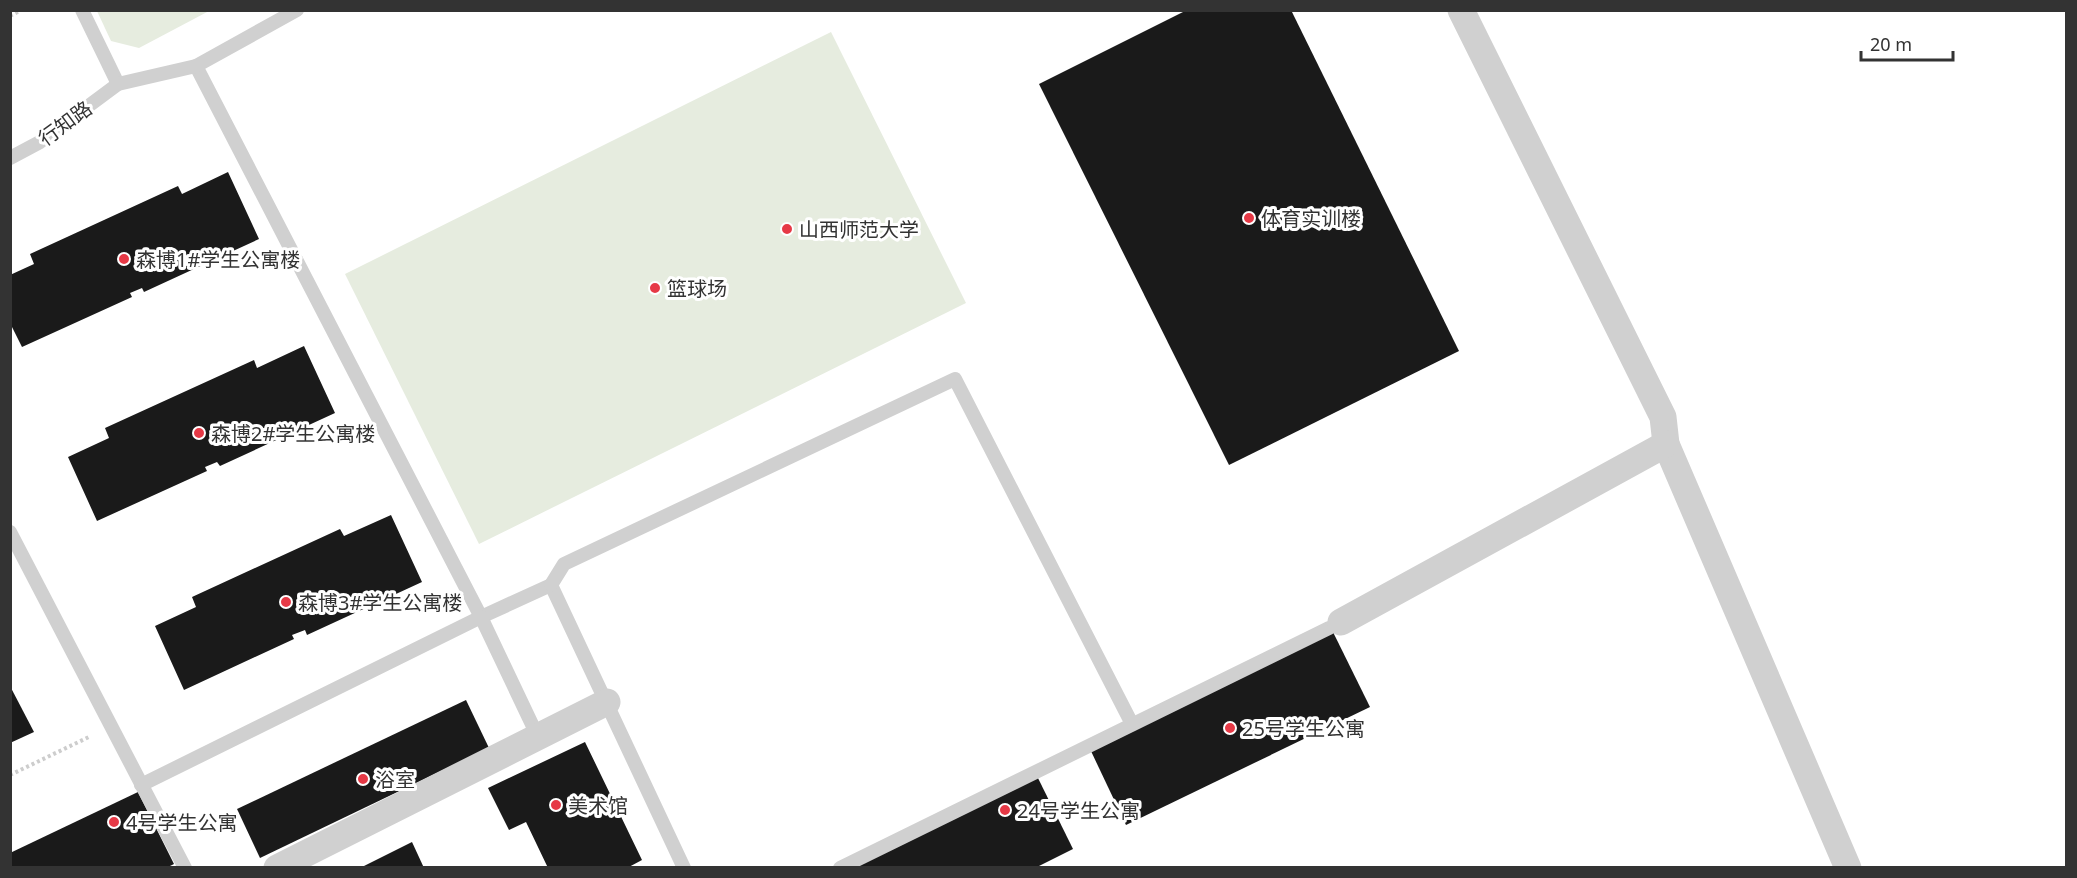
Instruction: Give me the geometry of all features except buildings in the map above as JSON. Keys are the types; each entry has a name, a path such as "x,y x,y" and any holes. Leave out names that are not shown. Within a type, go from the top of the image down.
{"street":[{"path":"1461,10 1663,417 1666,444 1848,867"},
{"path":"1335,625 1666,444"},
{"path":"277,867 607,702"}],"lane":[{"path":"82,10 118,84 196,66 297,10"},
{"path":"196,66 481,617 538,736"},
{"name":"行知路","path":"10,158 40,142 118,84"},
{"path":"141,785 481,617 551,585 564,564 955,379 1132,724"},
{"path":"10,532 184,867"},
{"path":"551,585 684,867"},
{"path":"840,867 1335,625"}],"path":[{"path":"10,16 21,10"},
{"path":"10,775 111,727"}],"shaded area":[{"path":"97,11 209,11 139,48 111,41"},
{"name":"篮球场","path":"831,32 966,303 479,544 345,274"}],"place":[{"name":"体育实训楼","path":"1249,218"},
{"name":"山西师范大学","path":"787,229"},
{"name":"森博1#学生公寓楼","path":"124,259"},
{"name":"篮球场","path":"655,288"},
{"name":"森博2#学生公寓楼","path":"199,433"},
{"name":"森博3#学生公寓楼","path":"286,602"},
{"name":"25号学生公寓","path":"1230,728"},
{"name":"浴室","path":"363,779"},
{"name":"美术馆","path":"556,805"},
{"name":"24号学生公寓","path":"1005,810"},
{"name":"4号学生公寓","path":"114,822"}]}
